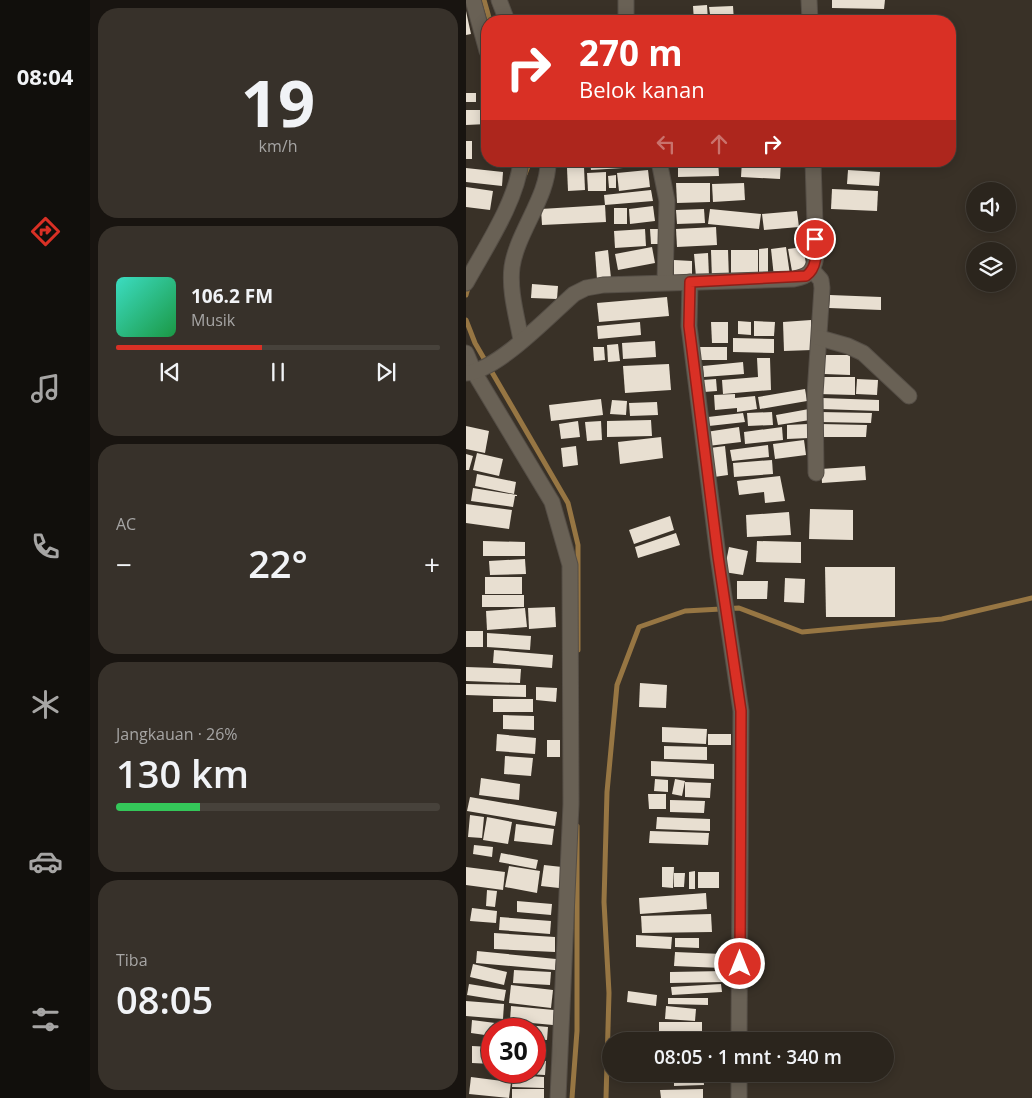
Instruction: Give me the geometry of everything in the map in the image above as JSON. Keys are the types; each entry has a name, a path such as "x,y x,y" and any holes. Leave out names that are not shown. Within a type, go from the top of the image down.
{"street":[{"path":"473,0 481,29"},
{"path":"499,0 504,15"},
{"path":"626,0 626,15"},
{"path":"809,0 810,15"},
{"path":"466,283 509,202 520,174 521,167"},
{"path":"521,340 512,288 512,267 521,236 544,182 547,167"},
{"path":"660,167 667,201 666,282"},
{"path":"473,372 503,356 574,294 586,288 666,282 794,279 806,276 813,271 816,257 813,167"},
{"path":"813,271 821,280 822,288 815,394 816,473"},
{"path":"690,282 689,326 718,556 727,606 741,711 739,1032"},
{"path":"820,338 848,346 863,353 909,396"},
{"path":"466,353 473,372 552,502 570,565 572,804 558,1098"},
{"path":"738,1098 739,1082"}],"building":[{"path":"832,0 885,0 884,9 832,8"},
{"path":"707,5 708,15 694,15 693,6"},
{"path":"733,6 734,15 710,15 709,7"},
{"path":"466,11 471,34 466,35"},
{"path":"466,93 476,93 476,102 466,102"},
{"path":"466,110 481,110 481,124 466,125"},
{"path":"466,141 472,141 472,159 466,159"},
{"path":"584,167 585,190 568,191 567,168"},
{"path":"591,167 639,167 591,170"},
{"path":"678,167 718,167 719,176 678,177"},
{"path":"742,167 781,167 780,179 741,177"},
{"path":"466,168 503,172 502,186 466,182"},
{"path":"648,170 650,187 619,191 617,173"},
{"path":"848,170 880,172 879,186 847,184"},
{"path":"606,172 606,191 588,191 587,173"},
{"path":"616,175 616,188 609,188 608,176"},
{"path":"676,183 710,183 710,202 677,203"},
{"path":"744,183 745,200 713,202 712,184"},
{"path":"466,187 493,191 490,210 466,207"},
{"path":"832,189 878,191 877,211 831,209"},
{"path":"651,190 653,201 605,205 604,195"},
{"path":"605,205 606,222 542,225 541,209"},
{"path":"653,206 655,221 630,224 629,209"},
{"path":"614,208 627,208 627,224 614,224"},
{"path":"704,209 705,223 677,224 676,210"},
{"path":"710,209 761,214 759,229 708,224"},
{"path":"797,211 799,227 764,230 762,214"},
{"path":"716,227 717,245 677,247 676,229"},
{"path":"645,229 646,246 615,248 614,231"},
{"path":"650,229 665,229 665,244 651,244"},
{"path":"652,247 655,263 618,270 615,254"},
{"path":"786,247 790,275 774,277 771,249"},
{"path":"803,247 807,269 792,271 788,249"},
{"path":"768,248 768,276 759,276 759,249"},
{"path":"608,250 611,278 597,279 595,252"},
{"path":"711,250 728,250 729,279 712,280"},
{"path":"731,250 758,250 758,276 731,276"},
{"path":"708,253 709,276 696,277 694,254"},
{"path":"674,260 692,261 692,281 674,280"},
{"path":"532,284 558,286 557,299 531,298"},
{"path":"830,295 881,297 881,310 829,308"},
{"path":"667,297 669,316 599,322 597,303"},
{"path":"811,320 812,350 784,351 783,322"},
{"path":"738,321 751,322 751,335 738,334"},
{"path":"754,321 775,322 774,336 754,336"},
{"path":"640,322 641,335 598,339 597,326"},
{"path":"711,322 728,322 728,343 712,343"},
{"path":"733,338 774,339 774,353 733,352"},
{"path":"655,341 656,357 623,359 622,343"},
{"path":"618,344 620,361 608,362 607,345"},
{"path":"593,347 604,347 605,360 594,361"},
{"path":"698,347 727,347 727,360 699,360"},
{"path":"824,355 850,355 850,375 824,374"},
{"path":"757,358 770,358 771,390 723,394 722,380 758,377"},
{"path":"743,362 744,374 704,377 703,366"},
{"path":"669,364 671,390 625,393 623,366"},
{"path":"818,377 855,377 855,395 818,394"},
{"path":"716,379 717,391 704,392 703,380"},
{"path":"857,379 878,380 877,395 856,394"},
{"path":"805,389 807,401 760,409 758,397"},
{"path":"735,394 735,398 755,396 757,409 737,412 737,408 715,410 714,395"},
{"path":"822,398 879,400 879,411 821,409"},
{"path":"601,399 603,415 551,421 549,405"},
{"path":"612,400 627,401 626,415 610,414"},
{"path":"657,402 658,415 630,416 629,403"},
{"path":"809,409 810,420 778,425 776,415"},
{"path":"772,412 773,425 748,426 747,413"},
{"path":"820,412 872,413 871,423 820,422"},
{"path":"743,413 745,422 709,426 708,417"},
{"path":"651,420 652,436 607,437 607,421"},
{"path":"578,421 580,437 561,439 559,424"},
{"path":"601,421 602,440 587,441 585,422"},
{"path":"808,424 809,438 787,439 787,425"},
{"path":"820,424 867,425 866,437 819,437"},
{"path":"466,426 489,431 485,453 466,449"},
{"path":"739,427 741,442 708,446 706,432"},
{"path":"782,427 783,440 745,444 744,432"},
{"path":"661,437 663,458 620,464 618,442"},
{"path":"804,440 806,455 775,459 773,444"},
{"path":"768,445 769,457 732,461 730,450"},
{"path":"576,446 578,465 563,467 561,448"},
{"path":"725,446 728,475 714,477 710,448"},
{"path":"477,453 503,459 499,476 473,470"},
{"path":"466,454 473,456 469,470 466,470"},
{"path":"772,460 773,474 734,477 733,463"},
{"path":"865,466 866,480 822,483 821,469"},
{"path":"477,474 516,482 514,494 475,486"},
{"path":"780,476 785,501 765,503 764,492 739,495 737,481"},
{"path":"473,488 517,496 515,496 513,507 471,501"},
{"path":"466,504 512,510 509,529 466,523"},
{"path":"810,509 853,510 853,540 809,539"},
{"path":"789,512 791,535 747,537 746,515"},
{"path":"670,516 674,530 634,544 629,530"},
{"path":"676,533 680,545 638,558 635,547"},
{"path":"483,541 525,542 525,556 483,556"},
{"path":"757,541 801,542 801,563 756,562"},
{"path":"729,547 748,551 743,575 724,572"},
{"path":"525,559 526,574 490,575 489,561"},
{"path":"825,567 895,567 895,617 826,617"},
{"path":"485,577 522,577 522,594 485,594"},
{"path":"785,578 805,579 804,603 784,602"},
{"path":"737,581 768,581 767,599 737,599"},
{"path":"482,595 524,595 524,607 482,607"},
{"path":"555,607 556,627 529,629 528,608"},
{"path":"525,608 527,627 487,630 486,611"},
{"path":"466,631 483,631 483,647 466,647"},
{"path":"487,633 531,636 530,650 487,647"},
{"path":"494,650 553,655 552,668 493,663"},
{"path":"466,667 521,669 520,683 466,681"},
{"path":"640,683 667,685 666,708 639,707"},
{"path":"466,684 526,685 526,697 466,695"},
{"path":"536,687 557,688 556,702 536,700"},
{"path":"493,699 533,699 533,712 493,712"},
{"path":"503,715 534,716 534,730 503,729"},
{"path":"662,727 707,729 706,744 662,742"},
{"path":"497,734 536,738 535,754 496,751"},
{"path":"708,734 731,734 731,745 708,745"},
{"path":"547,740 560,740 560,757 547,757"},
{"path":"664,746 707,747 707,760 664,759"},
{"path":"505,756 533,758 531,776 504,774"},
{"path":"651,761 714,764 714,779 651,776"},
{"path":"481,778 520,784 519,800 479,795"},
{"path":"655,779 668,780 668,792 654,791"},
{"path":"675,779 685,781 682,796 672,794"},
{"path":"685,782 711,783 710,798 685,797"},
{"path":"648,794 666,794 666,809 649,809"},
{"path":"470,797 557,812 555,826 467,811"},
{"path":"670,800 705,801 704,813 670,812"},
{"path":"470,815 484,817 482,838 468,837"},
{"path":"487,817 512,822 508,844 483,840"},
{"path":"657,817 710,819 710,831 656,829"},
{"path":"516,824 554,829 552,845 514,841"},
{"path":"650,831 709,833 708,845 649,843"},
{"path":"474,845 493,847 492,857 473,854"},
{"path":"501,853 538,860 536,869 499,862"},
{"path":"544,865 562,867 559,888 541,886"},
{"path":"509,866 540,871 537,893 505,887"},
{"path":"466,867 505,872 503,890 466,885"},
{"path":"662,867 674,867 673,888 662,887"},
{"path":"695,871 695,889 689,889 689,872"},
{"path":"698,872 719,872 719,888 698,888"},
{"path":"674,873 685,873 684,887 674,887"},
{"path":"487,890 497,891 495,907 486,906"},
{"path":"706,893 707,909 640,914 639,898"},
{"path":"517,901 552,904 551,915 517,912"},
{"path":"472,908 497,911 496,923 470,921"},
{"path":"711,914 712,932 642,933 641,916"},
{"path":"500,917 551,921 550,934 499,930"},
{"path":"494,933 555,937 555,952 494,949"},
{"path":"636,935 672,937 671,949 636,947"},
{"path":"675,938 699,938 699,948 675,947"},
{"path":"477,951 556,959 555,970 476,963"},
{"path":"675,952 722,954 722,968 674,966"},
{"path":"473,964 507,972 504,985 470,977"},
{"path":"514,970 551,972 550,985 513,983"},
{"path":"724,971 724,982 670,983 670,972"},
{"path":"469,984 506,990 504,1001 467,995"},
{"path":"721,984 722,992 672,995 671,987"},
{"path":"511,985 553,990 551,1008 509,1003"},
{"path":"628,991 657,995 656,1006 627,1002"},
{"path":"668,998 708,998 708,1005 668,1004"},
{"path":"466,1001 504,1004 503,1018 466,1016"},
{"path":"511,1006 554,1010 553,1025 546,1024 546,1018 510,1018"},
{"path":"666,1006 696,1009 695,1021 665,1019"},
{"path":"472,1020 481,1021 481,1034 471,1033"},
{"path":"659,1022 702,1022 702,1032 659,1032"},
{"path":"546,1027 548,1027 546,1040"},
{"path":"472,1046 481,1046 481,1063 472,1063"},
{"path":"471,1077 481,1078 481,1083 511,1083 509,1098 469,1094"},
{"path":"674,1082 704,1082 704,1085 674,1086"},
{"path":"512,1083 544,1083 544,1088 512,1087"},
{"path":"512,1089 544,1089 544,1098 512,1098"},
{"path":"703,1089 703,1098 661,1098 660,1090"}],"waterway":[{"path":"484,0 488,15"},
{"path":"525,174 528,167"},
{"path":"466,295 469,284"},
{"path":"466,320 475,343 568,503 578,545 578,650"},
{"path":"606,1098 609,993 604,902 607,792 617,685 639,627 685,611 739,608 802,632 942,619 1032,598"},
{"path":"572,1098 577,1031 577,826"}],"route":[{"path":"740,964 741,711 718,556 689,326 690,282 794,279 806,276 813,271 816,257 815,239"}]}
